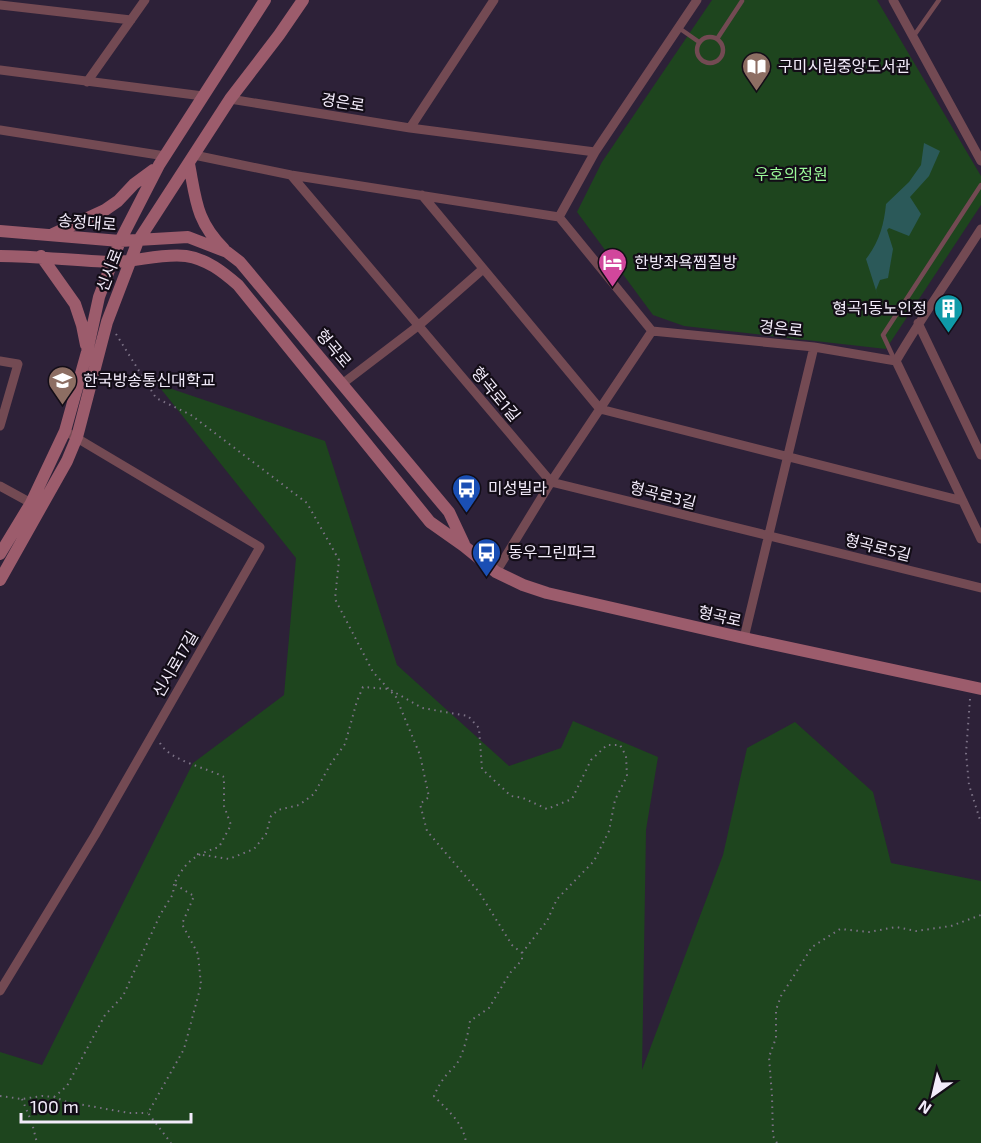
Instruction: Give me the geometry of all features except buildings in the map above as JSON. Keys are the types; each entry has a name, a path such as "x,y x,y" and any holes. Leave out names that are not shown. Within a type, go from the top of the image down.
{"street":[{"path":"87,82 145,0"},
{"name":"신시로","path":"0,554 31,503 65,432 99,297 120,241 162,160 265,0"},
{"name":"신시로","path":"0,580 62,471 77,437 107,322 138,241 230,99 303,0"},
{"path":"410,128 494,0"},
{"path":"559,217 595,152 697,0"},
{"path":"893,0 981,161"},
{"path":"0,5 131,20"},
{"path":"0,70 203,96"},
{"name":"경은로","path":"230,99 410,128 595,152"},
{"path":"0,130 162,160"},
{"path":"228,252 214,239 198,213 191,159 559,217 652,331 551,482 496,572"},
{"path":"49,235 105,210 118,201 162,160"},
{"path":"291,175 418,326"},
{"path":"422,195 600,409 963,501"},
{"path":"981,229 918,322 896,362 981,539"},
{"name":"송정대로","path":"0,231 120,241 171,238"},
{"name":"형곡로","path":"171,238 188,237 228,252 240,262 449,512 464,546"},
{"name":"형곡로","path":"130,261 167,255 188,256 219,268 238,285 430,522 496,572 547,593 976,687"},
{"path":"0,256 130,261"},
{"path":"41,256 75,304 87,351"},
{"path":"342,384 418,326 483,269"},
{"path":"918,322 981,455"},
{"name":"형곡로1길","path":"418,326 551,482"},
{"name":"경은로","path":"652,331 814,347 896,362"},
{"path":"744,638 814,347"},
{"path":"0,361 18,364 0,426"},
{"name":"신시로17길","path":"0,991 90,843 260,547 65,432"},
{"name":"형곡로3길","path":"551,482 769,536"},
{"path":"0,486 31,503"},
{"name":"형곡로5길","path":"769,536 981,588"}],"lane":[{"path":"913,37 939,0"},
{"path":"717,39 742,1"},
{"path":"677,27 699,42"},
{"path":"706,37 717,39 722,44 723,52 719,60 711,64 700,59 697,51 699,42 706,37"},
{"path":"896,362 883,335 981,185"}],"path":[{"path":"107,322 130,354 156,398 191,415 307,503 339,560 335,599 374,672 396,697 420,755 429,797 420,804 427,831 479,892 512,945 522,953"},
{"path":"197,854 229,859 254,849 266,834 271,816 278,810 299,805 314,794 345,744 363,687 389,689 422,708 468,716 479,728 482,769 511,796 523,798 547,809 572,799 591,760 607,745 620,745 626,756 627,776 615,800 609,831 594,861 556,899 547,921 522,953 522,960 510,973 489,1008 470,1021 467,1040 454,1068 447,1072 434,1096 465,1132 466,1143"},
{"path":"976,687 966,753 969,785 981,823"},
{"path":"54,1097 67,1086 105,1016 123,996 160,915 173,894 174,884 182,867 197,854 219,847 231,825 224,806 224,777 209,769 175,758 162,747 156,729"},
{"path":"148,1113 184,1049 201,985 198,954 182,924 194,896 174,884"},
{"path":"777,1143 773,1136 769,1057 776,1038 776,1010 781,996 812,946 840,928 869,932 896,927 916,931 951,926 981,915"},
{"path":"0,1096 21,1099 54,1097 67,1102 129,1113 148,1113"},
{"path":"21,1099 39,1142"},
{"path":"148,1113 171,1143"}],"green space":[{"name":"우호의정원","path":"712,0 877,0 981,176 981,205 886,349 684,326 653,315 577,212 602,162"},
{"path":"157,384 325,441 397,665 509,766 561,748 573,721 658,757 646,830 642,1070 723,855 747,748 795,722 873,792 891,863 981,881 981,1143 0,1143 0,1052 42,1065 193,763 284,695 296,558"}],"shaded area":[{"path":"924,143 940,151 929,176 910,197 921,214 909,236 889,228 887,230 893,249 888,278 880,280 876,290 880,303 866,259 880,233 886,204 909,182 921,165"}],"place":[{"name":"구미시립중앙도서관","path":"757,92"},
{"name":"한방좌욕찜질방","path":"613,288"},
{"name":"형곡1동노인정","path":"948,334"},
{"name":"한국방송통신대학교","path":"62,406"},
{"name":"미성빌라","path":"467,514"},
{"name":"동우그린파크","path":"487,578"}]}
